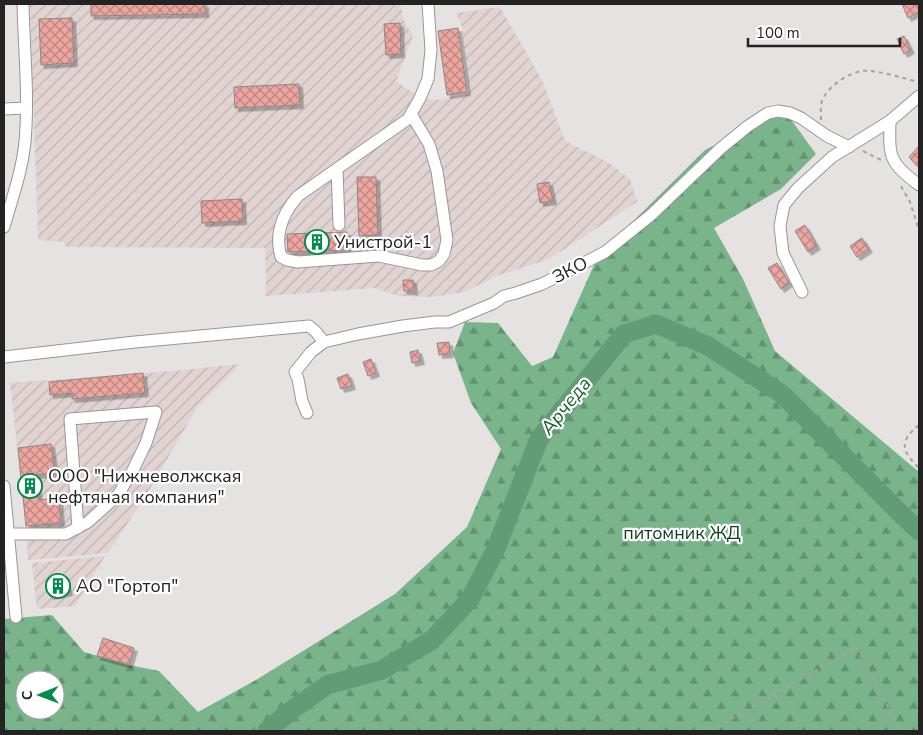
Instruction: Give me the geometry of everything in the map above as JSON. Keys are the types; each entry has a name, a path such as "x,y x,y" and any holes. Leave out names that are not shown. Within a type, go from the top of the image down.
{"street":[{"path":"4,227 20,171 25,142 23,4"},
{"path":"410,114 429,144 437,171 446,240 444,254 439,261 431,265 422,265 379,256 298,262 280,257 278,247 280,228 286,211 298,196 408,119 410,114 420,98 428,79 431,50 428,4"},
{"path":"802,292 783,253 780,226 784,205 798,188 832,156 890,120 919,96"},
{"path":"4,109 26,108"},
{"name":"ЗКО","path":"307,413 302,401 296,372 311,352 324,342 403,326 449,322 494,303 504,296 542,284 566,273 605,252 651,215 721,148 748,126 768,113 778,111 790,113 849,147"},
{"path":"890,120 889,151 904,174 919,186"},
{"path":"337,169 339,225"},
{"path":"4,357 135,342 309,326 324,342"},
{"path":"8,534 66,534 78,528 88,522 118,495 143,450 156,412 70,419 78,528"},
{"path":"4,486 16,617"}],"path":[{"path":"827,136 821,118 822,100 831,88 846,78 861,71 871,71 919,82"},
{"path":"849,147 857,148 887,162 896,164"},
{"path":"899,182 910,202 919,230"},
{"path":"919,425 909,436 905,445 907,455 919,468"},
{"path":"4,645 13,642 17,632 16,617"},
{"path":"710,731 856,648 901,731"}],"shaded area":[{"path":"30,4 401,4 403,19 413,36 396,81 420,98 436,100 469,94 462,27 456,13 500,7 542,80 565,141 608,162 630,179 637,202 549,259 497,276 464,292 432,297 398,296 375,288 266,296 265,248 66,247 64,242 38,240"},
{"name":"ООО \"Нижневолжская нефтяная компания\"","path":"240,364 198,406 147,494 108,553 28,560 10,383"},
{"path":"105,556 75,606 37,609 32,563"}],"green space":[{"name":"питомник ЖД","path":"784,110 816,154 781,189 714,228 743,279 775,351 919,472 919,731 4,731 4,619 52,615 84,652 129,665 159,671 198,712 256,680 395,594 467,527 501,449 471,403 453,353 465,322 498,323 532,366 553,357 598,256 705,150"}],"building":[{"path":"91,4 205,4 205,14 91,16"},
{"path":"902,4 919,4 919,12 908,18"},
{"path":"72,18 74,63 41,65 39,19"},
{"path":"400,23 401,54 386,55 384,24"},
{"path":"458,28 467,92 447,95 438,31"},
{"path":"904,36 911,50 904,54 897,39"},
{"path":"299,84 300,105 235,108 234,87"},
{"path":"919,146 919,168 909,157"},
{"path":"357,177 376,177 378,235 359,236"},
{"path":"549,182 553,201 540,203 537,184"},
{"path":"242,199 243,221 202,223 201,201"},
{"path":"805,225 817,246 808,252 795,231"},
{"name":"Унистрой-1","path":"347,232 348,250 288,252 287,234"},
{"path":"862,238 869,249 857,257 850,246"},
{"path":"777,263 789,283 781,289 768,268"},
{"path":"403,280 413,280 414,291 404,291"},
{"path":"449,342 450,354 439,355 437,343"},
{"path":"418,350 421,361 412,363 410,352"},
{"path":"371,359 376,373 368,376 363,362"},
{"path":"143,373 145,393 72,399 72,393 50,395 49,382"},
{"path":"348,374 352,386 341,389 337,378"},
{"name":"ООО \"Нижневолжская нефтяная компания\"","path":"51,444 55,473 36,475 39,500 59,498 61,523 26,526 18,448"},
{"name":"АО \"Гортоп\"","path":"65,576 69,592 50,596 46,581"},
{"path":"103,638 134,648 129,665 97,656"}],"waterway":[{"name":"Арчеда","path":"267,731 289,712 327,685 382,670 432,640 470,599 495,551 539,439 624,334 656,324 708,346 782,394 919,531"}],"place":[{"name":"Унистрой-1","path":"317,242"},
{"name":"ООО \"Нижневолжская нефтяная компания\"","path":"30,486"},
{"name":"АО \"Гортоп\"","path":"58,586"}]}
